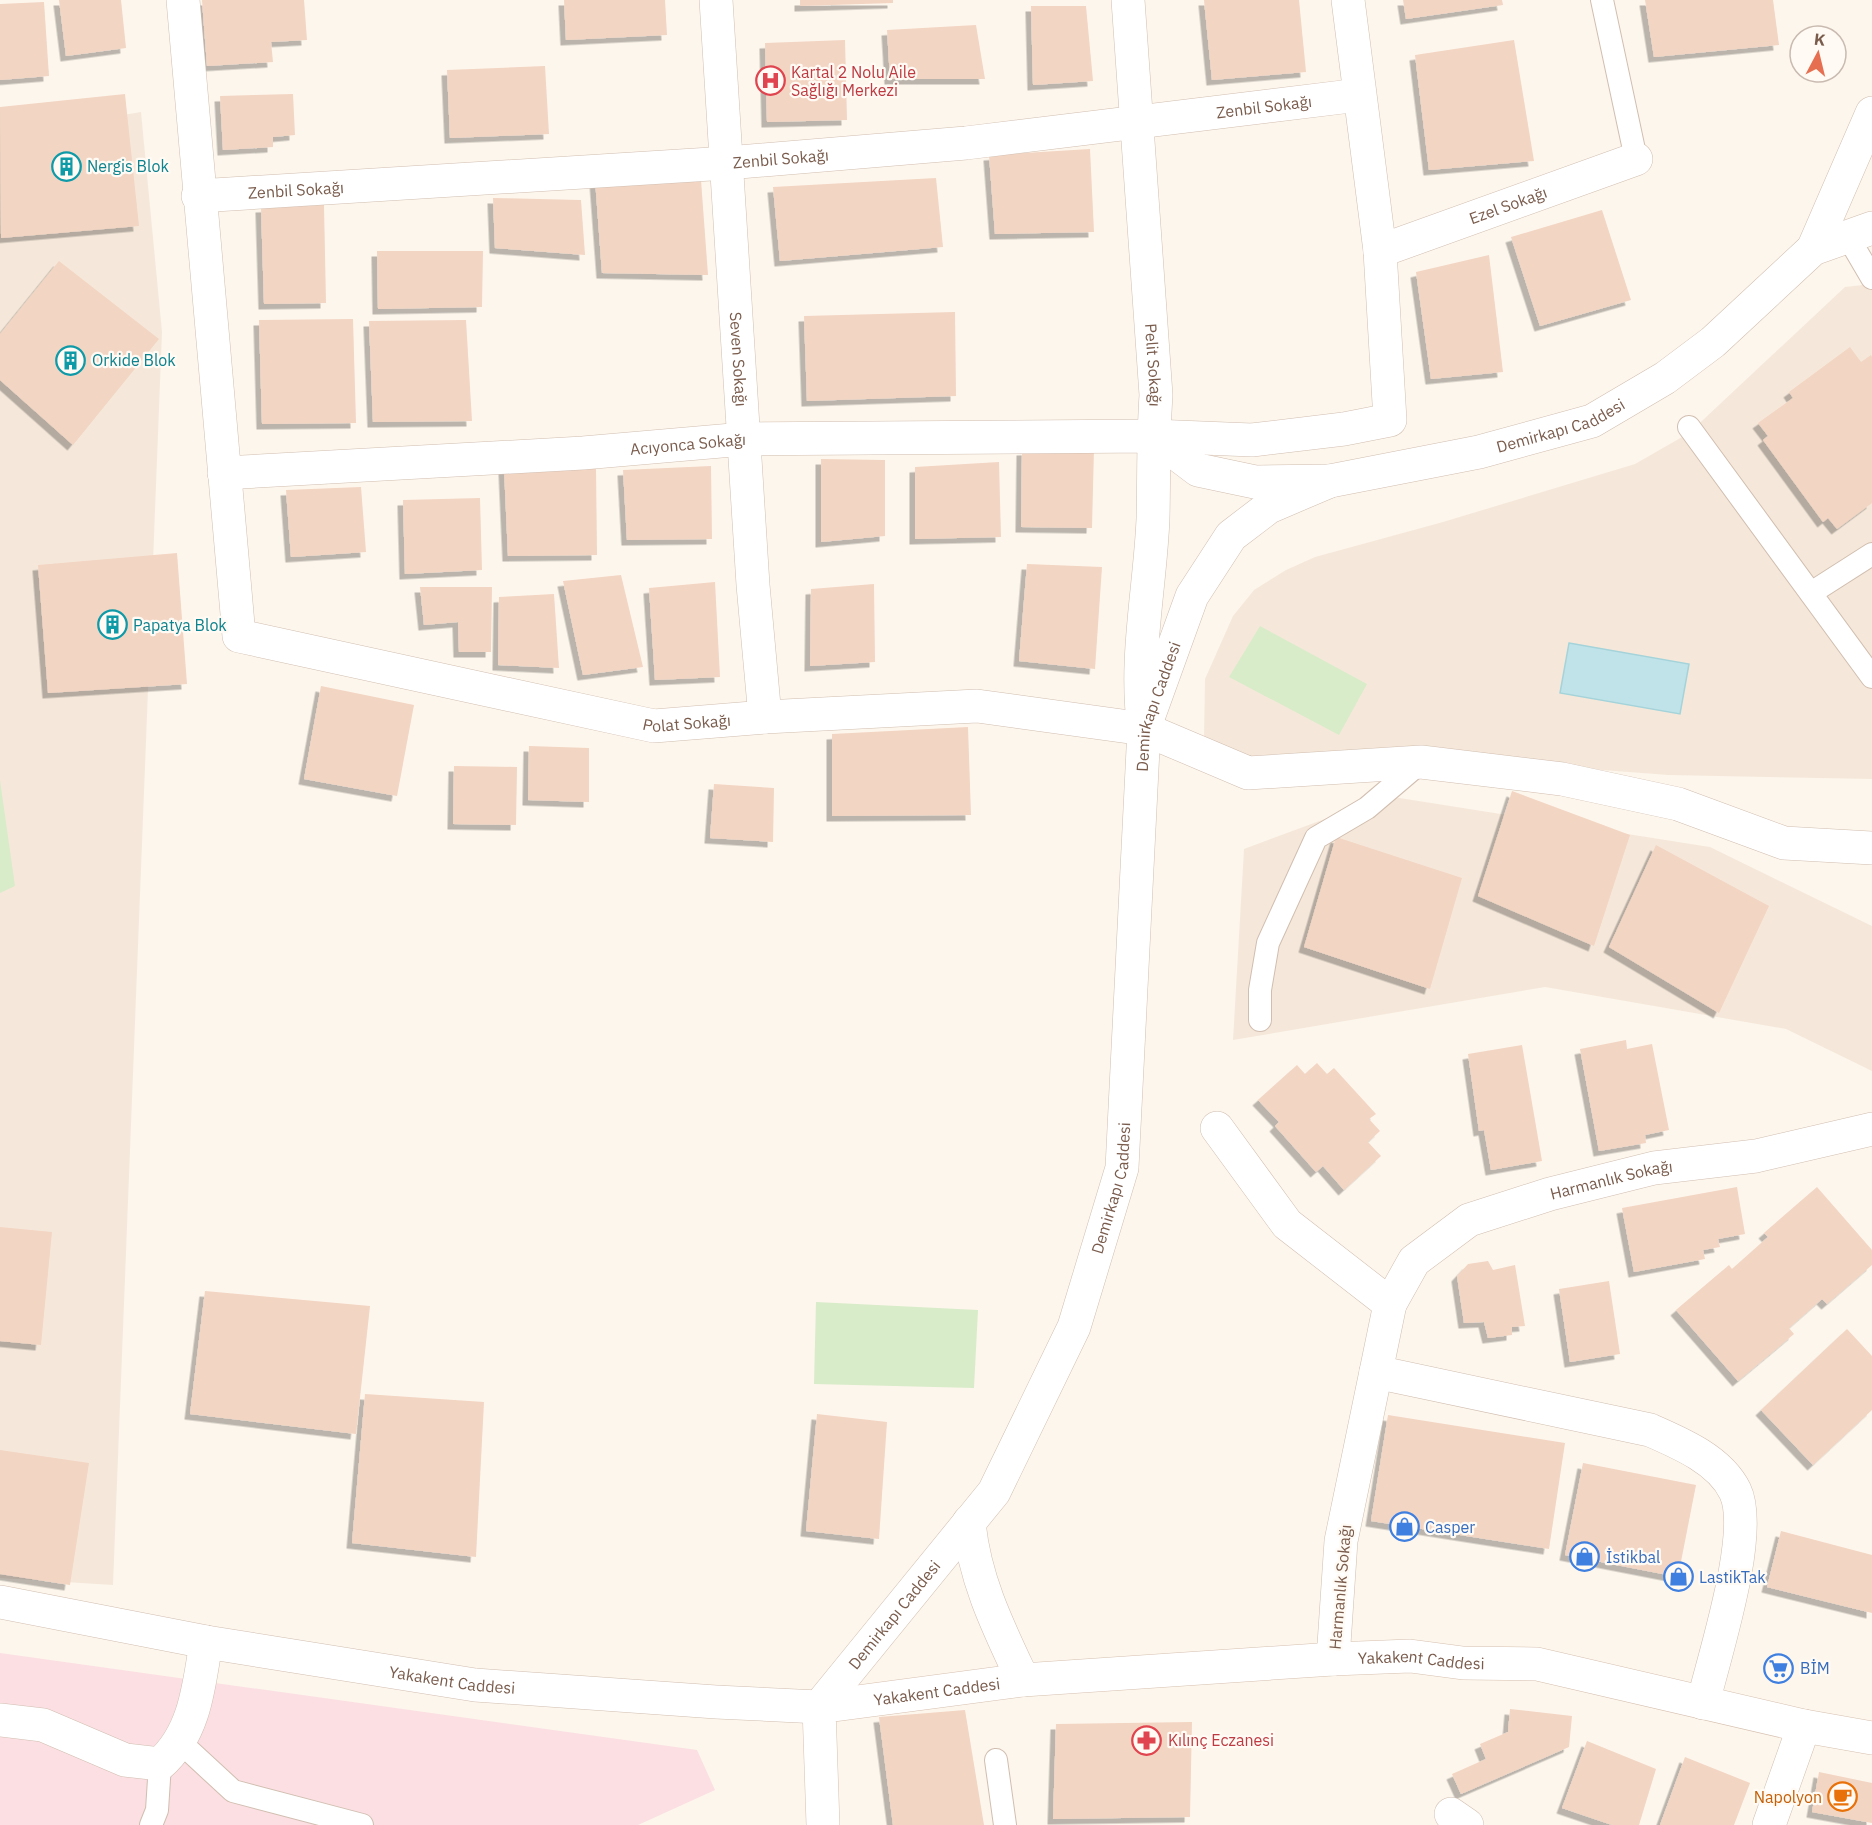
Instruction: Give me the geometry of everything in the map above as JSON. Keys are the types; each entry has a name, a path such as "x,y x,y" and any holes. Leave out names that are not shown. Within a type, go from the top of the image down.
{"street":[{"path":"183,0 198,196 224,473"},
{"name":"Seven Sokağı","path":"716,0 753,585 765,717"},
{"name":"Pelit Sokağı","path":"1128,0 1156,395 1153,436 1153,519 1139,695 1144,729"},
{"path":"1348,0 1380,251"},
{"name":"Zenbil Sokağı","path":"198,196 727,163 966,143 1359,95"},
{"name":"Demirkapı Caddesi","path":"819,1707 994,1492 1074,1327 1122,1168 1144,729 1192,596 1231,536 1269,507 1330,481 1479,452 1592,421 1665,378 1713,342 1813,249 1872,113"},
{"name":"Ezel Sokağı","path":"1380,251 1636,159"},
{"name":"Demirkapı Caddesi","path":"1813,249 1860,233"},
{"name":"Acıyonca Sokağı","path":"224,473 583,453 744,439 1153,436 1252,440 1344,429 1390,420 1380,251"},
{"path":"1153,436 1198,470 1255,482 1330,481"},
{"name":"Polat Sokağı","path":"224,473 239,636 654,726 765,717 976,706 1144,729 1248,773 1421,762 1562,779 1678,804 1784,843 1872,848"},
{"path":"1217,1128 1287,1224 1390,1304"},
{"name":"Harmanlık Sokağı","path":"1333,1659 1341,1541 1390,1304 1414,1261 1469,1220 1550,1194 1654,1167 1756,1156 1872,1129"},
{"path":"1376,1372 1650,1430 1677,1442 1719,1470 1735,1491 1741,1511 1739,1543 1703,1703"},
{"path":"969,1522 972,1555 990,1608 1023,1680"},
{"name":"Yakakent Caddesi","path":"0,1602 206,1642 475,1685 819,1707 1023,1680 1333,1659 1410,1656 1463,1663 1537,1664 1804,1726 1872,1738"},
{"path":"0,1720 43,1725 125,1760 170,1753 194,1712 206,1642"},
{"path":"819,1707 823,1825"},
{"path":"1769,1825 1804,1726"}],"lane":[{"path":"1602,0 1636,159"},
{"path":"1860,233 1872,278"},
{"path":"1689,427 1872,677"},
{"path":"1811,593 1872,554"},
{"path":"1260,1020 1260,990 1268,943 1316,838 1366,808 1421,762"},
{"path":"151,1825 157,1810 170,1753 233,1791 362,1825"},
{"path":"996,1760 1005,1825"}],"shaded area":[{"path":"141,112 162,332 113,1585 0,1578 0,135"},
{"path":"1872,284 1872,779 1668,775 1395,754 1267,777 1204,739 1205,679 1233,616 1254,590 1286,570 1315,557 1443,522 1635,464 1689,433 1845,287"},
{"path":"1387,796 1710,847 1872,926 1872,1071 1786,1029 1545,987 1233,1040 1244,849"},
{"path":"0,1653 697,1750 715,1790 638,1825 0,1825"}],"green space":[{"path":"1260,626 1367,684 1339,735 1229,677"},
{"path":"0,780 15,886 0,893"},
{"path":"816,1302 978,1310 974,1388 814,1384"}],"water":[{"path":"1569,643 1689,664 1680,714 1560,693"}],"building":[{"path":"59,0 121,0 126,48 66,56"},
{"path":"202,0 304,0 307,40 271,42 273,62 207,66"},
{"path":"564,0 665,0 667,35 566,40"},
{"path":"800,0 893,0 893,3 800,6"},
{"path":"1204,0 1299,0 1306,72 1212,80"},
{"path":"1403,0 1502,0 1503,5 1406,19"},
{"path":"1645,0 1773,0 1779,45 1654,57"},
{"path":"44,2 49,76 0,80 0,4"},
{"path":"1031,6 1086,6 1093,81 1033,85"},
{"path":"976,25 985,79 890,79 887,30"},
{"path":"845,40 847,120 767,122 765,43"},
{"path":"1514,40 1534,161 1429,170 1415,55"},
{"path":"545,66 549,134 450,138 447,70"},
{"name":"Nergis Blok","path":"125,94 139,226 1,238 0,107"},
{"path":"293,94 295,135 273,137 273,147 223,150 220,96"},
{"path":"1090,149 1094,232 995,234 989,155"},
{"path":"936,178 943,247 780,261 773,187"},
{"path":"595,179 701,180 708,275 602,273"},
{"path":"493,198 581,200 585,255 495,248"},
{"path":"324,205 326,303 264,304 261,207"},
{"path":"1602,210 1631,300 1540,326 1511,237"},
{"path":"377,251 483,251 482,307 378,309"},
{"path":"1489,255 1503,372 1431,379 1416,272"},
{"name":"Orkide Blok","path":"59,261 159,339 73,445 0,380 0,334"},
{"path":"955,312 956,396 807,401 804,316"},
{"path":"353,319 356,423 262,424 259,320"},
{"path":"466,320 472,421 373,422 369,321"},
{"path":"1850,347 1861,362 1871,355 1872,357 1872,503 1837,529 1828,518 1823,522 1763,440 1768,436 1758,423 1793,398 1789,392"},
{"path":"1094,448 1092,528 1021,527 1022,450"},
{"path":"821,459 885,460 885,536 821,542"},
{"path":"999,462 1001,537 915,539 915,467"},
{"path":"596,466 597,555 508,556 504,468"},
{"path":"711,466 712,539 627,540 623,470"},
{"path":"361,487 366,552 291,557 286,490"},
{"path":"480,498 482,570 405,574 403,500"},
{"name":"Papatya Blok","path":"177,553 187,684 48,693 38,565"},
{"path":"1027,564 1102,567 1095,669 1019,661"},
{"path":"621,575 643,667 583,675 563,581"},
{"path":"715,582 720,677 655,680 649,588"},
{"path":"874,584 875,662 810,666 811,589"},
{"path":"420,587 492,587 491,652 459,652 458,622 424,625"},
{"path":"554,594 559,668 498,665 499,597"},
{"path":"321,686 414,705 397,796 304,779"},
{"path":"968,727 971,815 832,816 832,734"},
{"path":"529,746 589,748 589,802 528,800"},
{"path":"454,766 517,767 516,825 453,824"},
{"path":"714,784 774,788 773,842 710,838"},
{"path":"1512,791 1630,835 1594,946 1478,896"},
{"path":"1336,837 1462,878 1430,989 1304,947"},
{"path":"1656,845 1769,906 1719,1013 1609,947"},
{"path":"1626,1040 1627,1049 1652,1044 1669,1130 1645,1135 1646,1143 1599,1151 1580,1049"},
{"path":"1522,1045 1542,1161 1491,1170 1484,1130 1479,1131 1468,1054"},
{"path":"1317,1063 1327,1074 1334,1068 1376,1114 1369,1119 1380,1131 1368,1142 1381,1156 1344,1190 1323,1166 1316,1172 1275,1126 1279,1122 1258,1100 1297,1065 1305,1074"},
{"path":"1737,1187 1745,1234 1718,1239 1720,1247 1703,1250 1705,1259 1634,1272 1622,1208"},
{"path":"1817,1187 1872,1250 1872,1265 1827,1304 1822,1299 1789,1328 1794,1334 1738,1381 1676,1310 1729,1265 1732,1269 1768,1237 1764,1233"},
{"path":"0,1227 52,1232 41,1345 0,1341"},
{"path":"1488,1261 1493,1270 1515,1265 1525,1326 1512,1327 1512,1335 1488,1338 1484,1322 1464,1323 1457,1276 1468,1264"},
{"path":"1609,1281 1620,1354 1570,1362 1559,1289"},
{"path":"205,1291 370,1306 356,1434 190,1414"},
{"path":"1847,1329 1872,1356 1872,1410 1813,1465 1761,1410"},
{"path":"365,1394 484,1402 476,1557 352,1543"},
{"path":"817,1414 887,1422 879,1539 806,1531"},
{"path":"1388,1415 1565,1443 1549,1549 1371,1521"},
{"path":"0,1450 89,1463 70,1585 0,1574"},
{"path":"1583,1463 1696,1485 1678,1577 1565,1555"},
{"path":"1781,1531 1872,1555 1872,1613 1767,1587"},
{"path":"1510,1709 1572,1716 1569,1747 1461,1794 1452,1774 1486,1759 1480,1744 1508,1732"},
{"path":"965,1710 984,1825 893,1825 879,1717"},
{"path":"1192,1722 1190,1817 1053,1819 1056,1724"},
{"path":"1587,1741 1656,1769 1639,1825 1612,1825 1562,1808"},
{"path":"1685,1757 1750,1783 1734,1825 1660,1825"},
{"name":"Napolyon","path":"1819,1772 1872,1783 1872,1823 1812,1812"}],"place":[{"name":"Kartal 2 Nolu Aile Sağlığı Merkezi","path":"770,81"},
{"name":"Nergis Blok","path":"66,166"},
{"name":"Orkide Blok","path":"71,360"},
{"name":"Papatya Blok","path":"112,625"},
{"name":"Casper","path":"1404,1527"},
{"name":"İstikbal","path":"1585,1557"},
{"name":"LastikTak","path":"1678,1577"},
{"name":"BİM","path":"1779,1668"},
{"name":"Kılınç Eczanesi","path":"1147,1740"},
{"name":"Napolyon","path":"1843,1797"}]}
